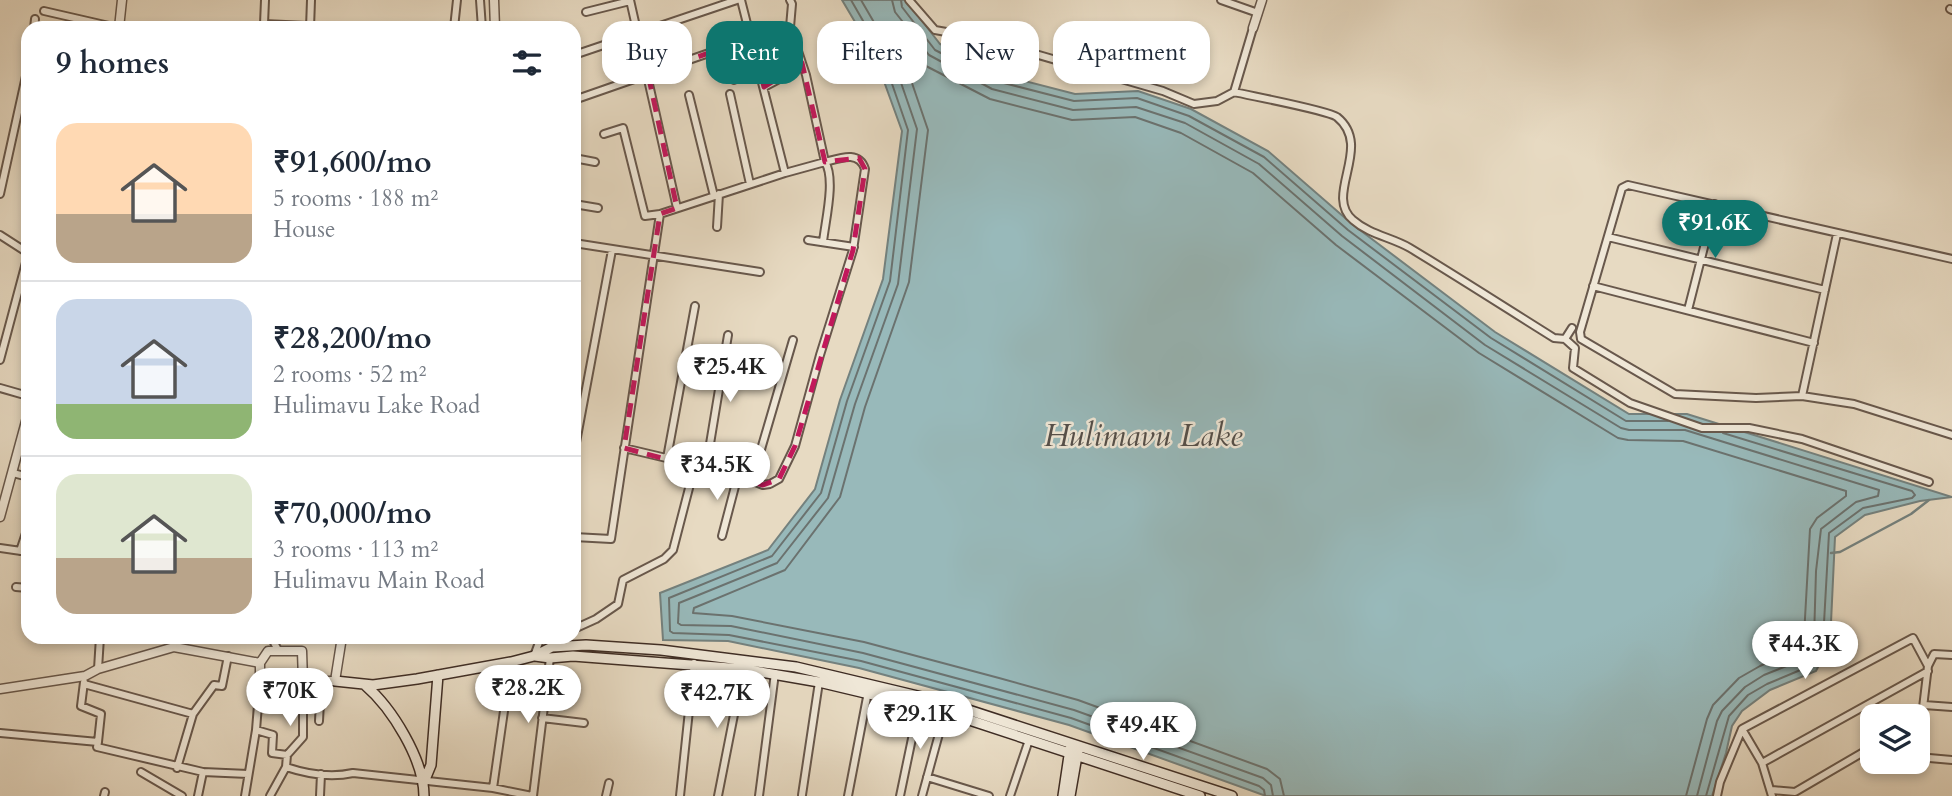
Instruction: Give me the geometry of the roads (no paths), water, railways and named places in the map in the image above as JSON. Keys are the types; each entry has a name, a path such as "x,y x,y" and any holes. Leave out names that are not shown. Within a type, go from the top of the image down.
{"main road":[{"path":"335,681 365,685 438,675 511,662 534,656 552,647 586,645 796,667 1029,740 1074,749 1232,796"},
{"path":"534,656 573,656 775,673 947,703 1200,796"},
{"path":"424,796 424,782 431,765 438,675"},
{"path":"365,685 379,696 394,717 424,782"},
{"path":"1063,796 1074,749"},
{"path":"1070,796 1074,749"}],"street":[{"path":"119,21 122,0"},
{"path":"264,21 265,0"},
{"path":"310,21 311,0"},
{"path":"455,21 457,0"},
{"path":"480,0 482,21"},
{"path":"494,0 495,21"},
{"path":"586,12 630,0 636,21"},
{"path":"675,21 739,0 746,21"},
{"path":"790,0 790,21"},
{"path":"909,0 935,30 980,38 1163,92 1194,104 1217,101 1234,92 1335,116 1350,133 1352,146 1343,197 1345,209 1353,220 1373,233 1406,246 1554,338 1565,339 1575,348 1573,368 1630,403 1702,428 1749,428 1802,439 1929,482"},
{"path":"1221,0 1258,13"},
{"path":"1234,92 1262,0"},
{"path":"44,11 88,21"},
{"path":"581,53 602,46"},
{"path":"803,67 828,167 829,190 823,242"},
{"path":"581,98 620,84"},
{"path":"650,84 677,208"},
{"path":"763,84 785,173"},
{"path":"764,87 770,84"},
{"path":"730,94 750,184"},
{"path":"690,95 717,195 716,228"},
{"path":"0,194 21,99"},
{"path":"604,134 622,128 645,216 660,214 785,173 845,157 863,161 865,169 853,247 795,446 779,478 763,485 738,475 624,448"},
{"path":"581,159 595,162"},
{"path":"1952,258 1624,186 1620,190 1580,332 1581,339 1670,392 1756,398 1802,396 1854,404 1952,435"},
{"path":"1688,310 1714,204"},
{"path":"581,205 598,208"},
{"path":"581,537 611,539 660,214"},
{"path":"1802,396 1837,234"},
{"path":"0,235 21,249"},
{"path":"1608,237 1825,290"},
{"path":"807,240 853,247"},
{"path":"581,244 760,272"},
{"path":"581,416 612,250"},
{"path":"0,360 21,280"},
{"path":"1592,286 1814,342"},
{"path":"667,458 695,306"},
{"path":"1565,339 1572,328"},
{"path":"706,468 728,335"},
{"path":"752,480 793,340"},
{"path":"0,388 21,394"},
{"path":"0,517 3,497 21,445"},
{"path":"581,626 618,604 623,580 664,559 673,550 695,465"},
{"path":"13,473 21,475"},
{"path":"722,536 738,475"},
{"path":"0,548 20,551 21,548"},
{"path":"16,587 21,587"},
{"path":"1717,796 1741,729 1913,638 1928,668"},
{"path":"98,669 100,644"},
{"path":"275,644 278,650"},
{"path":"260,680 335,681 340,644"},
{"path":"534,656 538,644"},
{"path":"248,775 177,768 97,747 101,714 81,706 84,680 98,669 174,647 260,663"},
{"path":"245,796 257,730 260,663 268,651 302,651 303,737 287,755 286,767 270,796"},
{"path":"1924,704 1928,668 1934,654 1952,655"},
{"path":"680,796 695,655"},
{"path":"177,768 193,714 214,685 222,686 228,656"},
{"path":"286,767 301,772 339,776 353,773 493,788 532,796 550,658"},
{"path":"493,788 511,662"},
{"path":"1762,763 1928,668"},
{"path":"718,796 743,670"},
{"path":"759,796 775,673"},
{"path":"0,689 84,680 193,714"},
{"path":"319,722 321,682"},
{"path":"802,795 819,682"},
{"path":"848,796 868,688"},
{"path":"900,796 919,705"},
{"path":"1930,705 1952,707"},
{"path":"922,796 945,712"},
{"path":"542,718 584,723"},
{"path":"1741,729 1762,763 1772,793 1795,792 1860,754"},
{"path":"257,730 273,735 272,752 287,755"},
{"path":"0,733 98,742"},
{"path":"1010,796 1029,740"},
{"path":"1930,758 1952,760"},
{"path":"141,772 182,796"},
{"path":"198,796 203,772"},
{"path":"320,796 321,774"},
{"path":"927,777 989,796"},
{"path":"606,796 608,783"}],"water":[{"name":"Hulimavu Lake","path":"842,0 906,0 922,21 854,21"},
{"name":"Hulimavu Lake","path":"927,27 941,45 941,84 1036,84 1075,94 1138,91 1191,109 1268,151 1352,224 1495,332 1629,414 1687,414 1952,497 1920,501 1865,515 1835,537 1830,644 1816,671 1770,690 1742,711 1732,726 1712,796 1266,796 1069,725 859,668 728,641 663,640 660,593 768,550 815,489 840,400 883,279 902,131 885,84 927,84"}],"waterway":[{"path":"1831,553 1840,552 1911,514 1929,500"}]}
